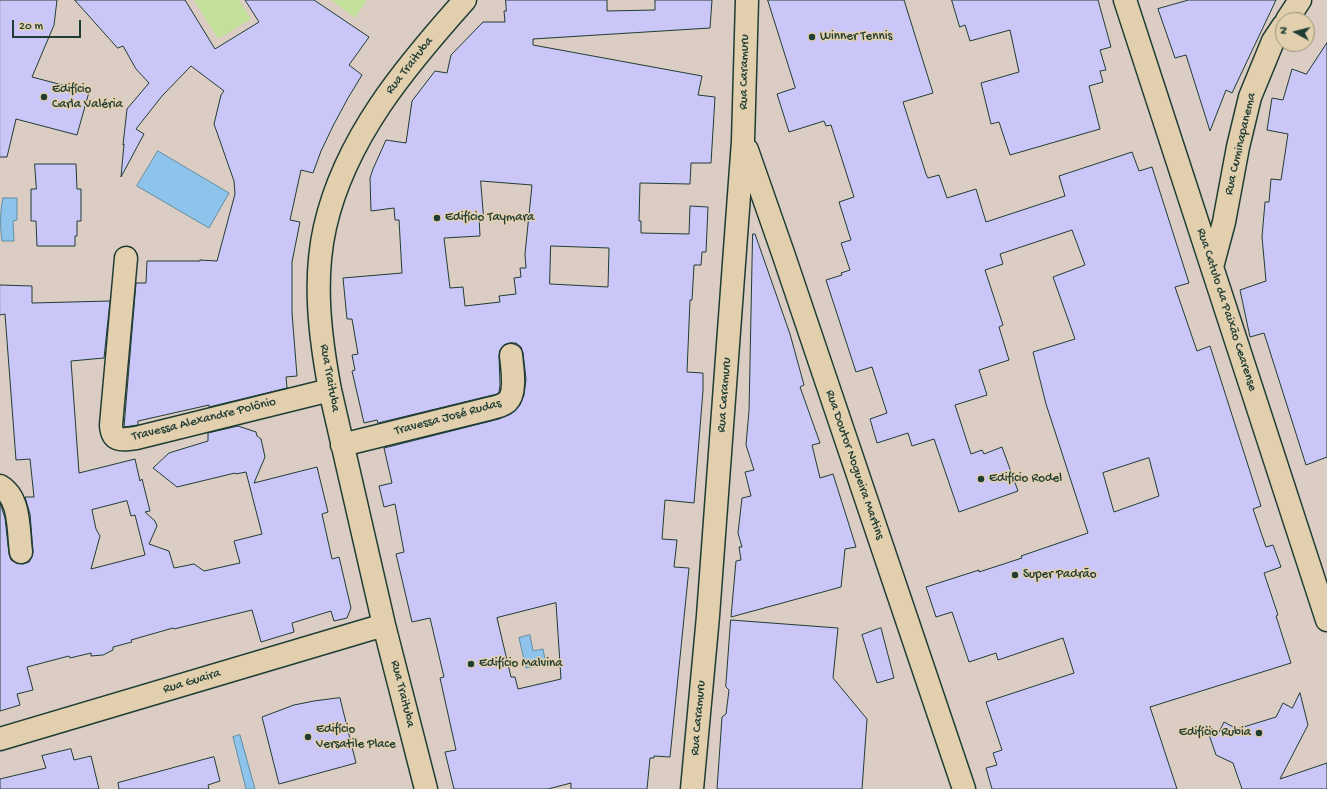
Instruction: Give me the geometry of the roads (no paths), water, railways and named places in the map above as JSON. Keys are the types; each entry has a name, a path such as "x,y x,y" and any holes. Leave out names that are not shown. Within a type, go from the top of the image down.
{"street":[{"name":"Rua Traituba","path":"426,789 384,625 330,390 320,324 319,283 321,253 325,227 336,191 357,144 381,102 436,32 465,0"},
{"name":"Rua Caramuru","path":"692,789 708,616 743,141 747,0"},
{"name":"Rua Catulo da Paixão Cearense","path":"1125,0 1327,620"},
{"path":"1292,12 1300,0"},
{"name":"Rua Cuminapanema","path":"1212,267 1224,222 1238,147 1250,96 1275,38"},
{"name":"Rua Doutor Nogueira Martins","path":"743,141 786,263 964,789"},
{"name":"Travessa Alexandre Polônio","path":"126,258 111,425 111,431 118,439 136,438 330,390"},
{"name":"Travessa José Rudas","path":"342,445 492,408 507,402 511,395 513,386 511,355"},
{"path":"0,486 9,493 16,507 21,552"},
{"name":"Rua Guaira","path":"0,739 384,625"}],"water":[{"path":"158,151 229,193 209,228 137,186"},
{"path":"3,198 17,198 17,220 13,221 14,241 2,241 1,208"},
{"path":"530,635 533,651 543,649 546,664 526,668 519,638"},
{"path":"240,735 255,789 246,789 233,737"}],"place":[{"name":"Winner Tennis","path":"812,37"},
{"name":"Edifício Carla Valéria","path":"44,97"},
{"name":"Edifício Taymara","path":"437,218"},
{"name":"Edifício Rodel","path":"981,479"},
{"name":"Super Padrão","path":"1015,575"},
{"name":"Edifício Malvina","path":"471,664"},
{"name":"Edifício Rubia","path":"1259,733"},
{"name":"Edifício Versatile Place","path":"308,737"}]}
